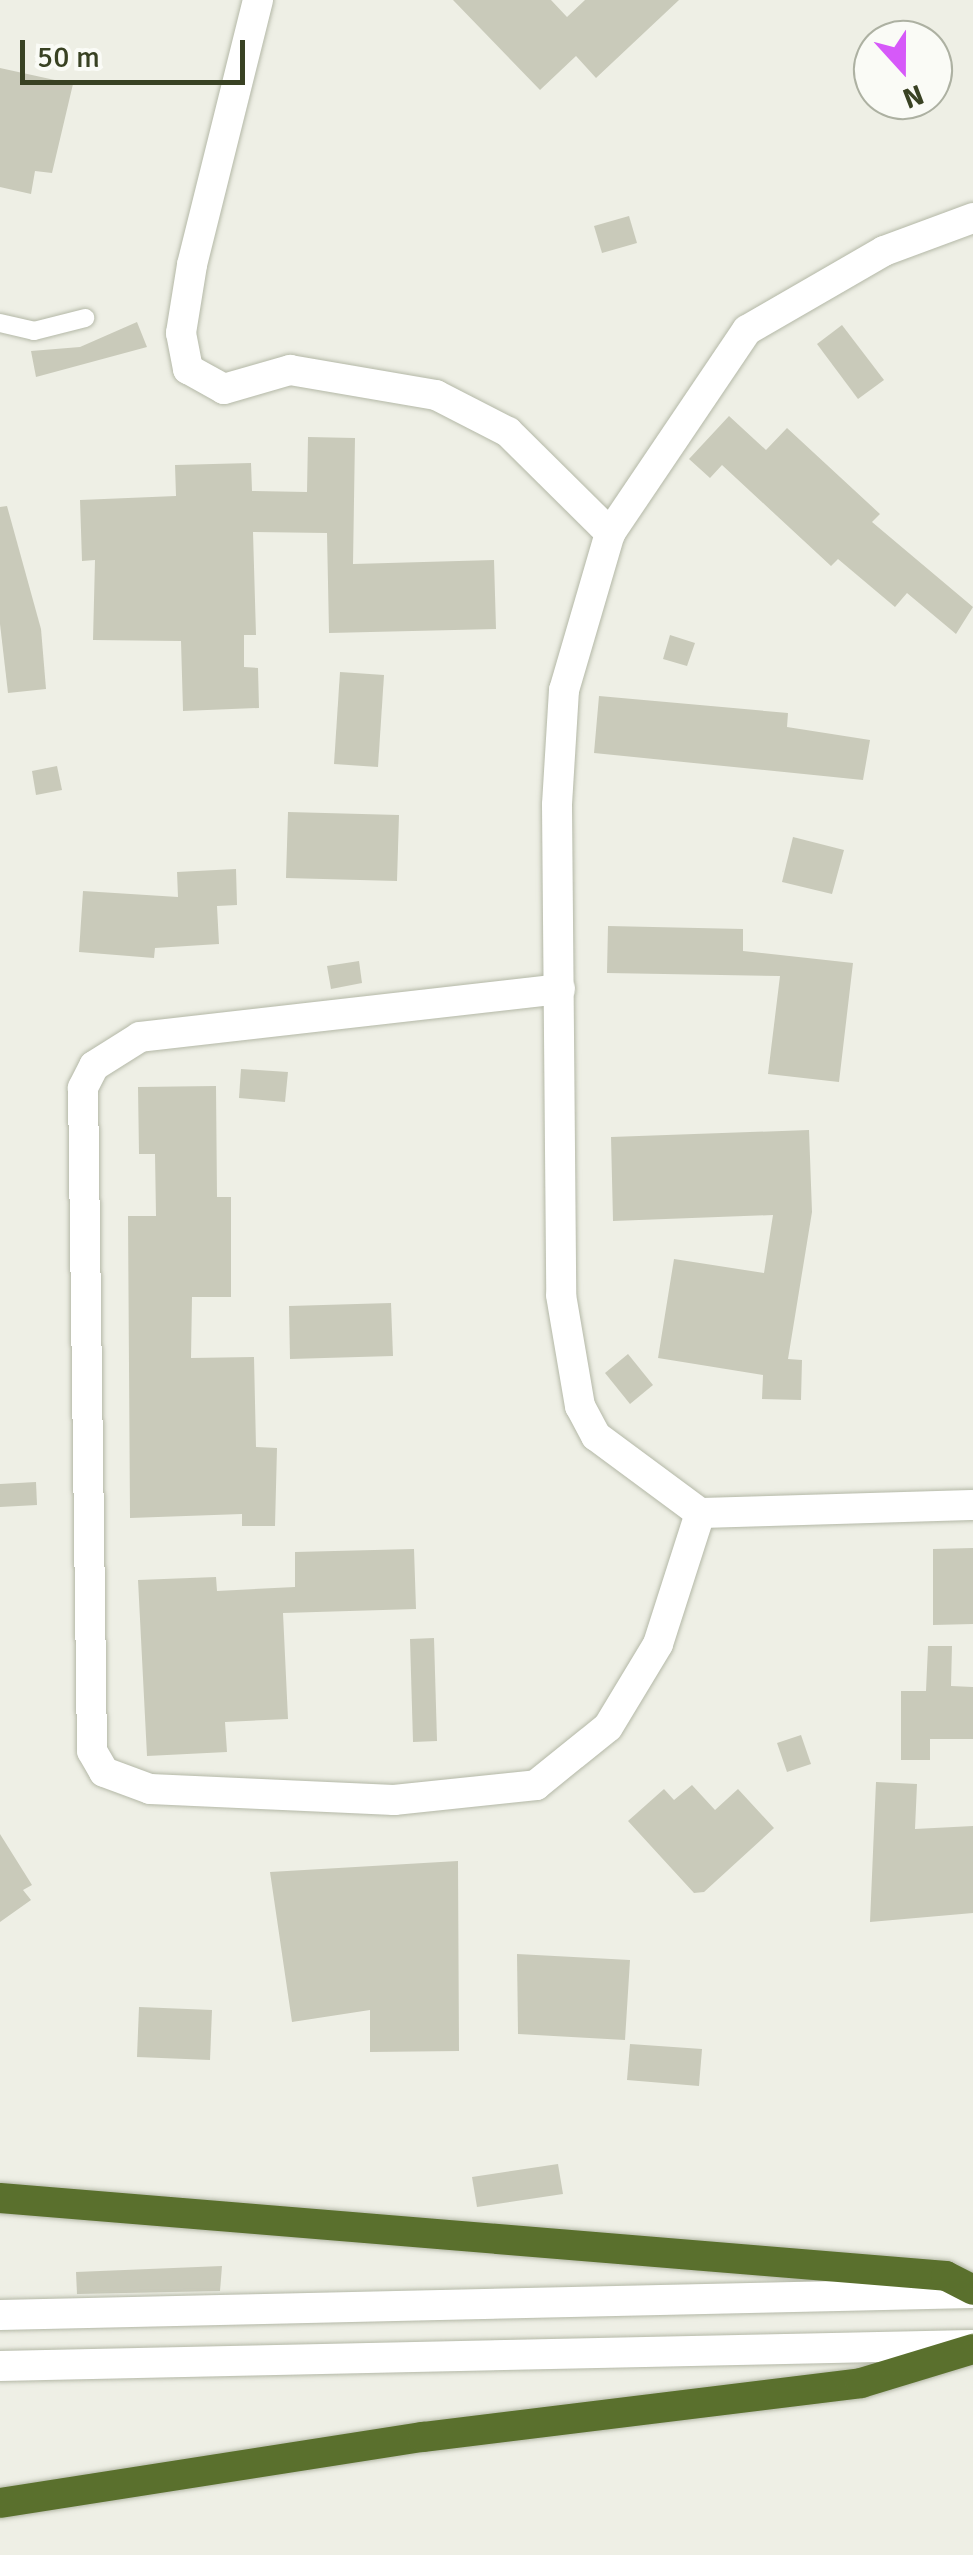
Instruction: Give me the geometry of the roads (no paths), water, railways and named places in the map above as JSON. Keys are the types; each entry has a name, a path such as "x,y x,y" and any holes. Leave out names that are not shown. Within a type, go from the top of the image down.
{"highway":[{"path":"0,2198 932,2275 973,2292"},
{"path":"0,2503 424,2437 860,2383 973,2347"}],"street":[{"path":"258,0 192,265 181,333 188,369 224,389 290,370 436,395 508,432 610,534"},
{"path":"973,218 884,251 747,330 610,534 564,690 560,990 561,1295 580,1406 625,1466 700,1512 973,1506"},
{"path":"560,990 140,1037 94,1066 82,1088 92,1751 104,1772 150,1789 394,1800 536,1785 608,1728 658,1644 700,1512"},
{"path":"0,2315 973,2292"},
{"path":"0,2366 973,2347"}],"lane":[{"path":"0,323 34,331 85,318"}]}
